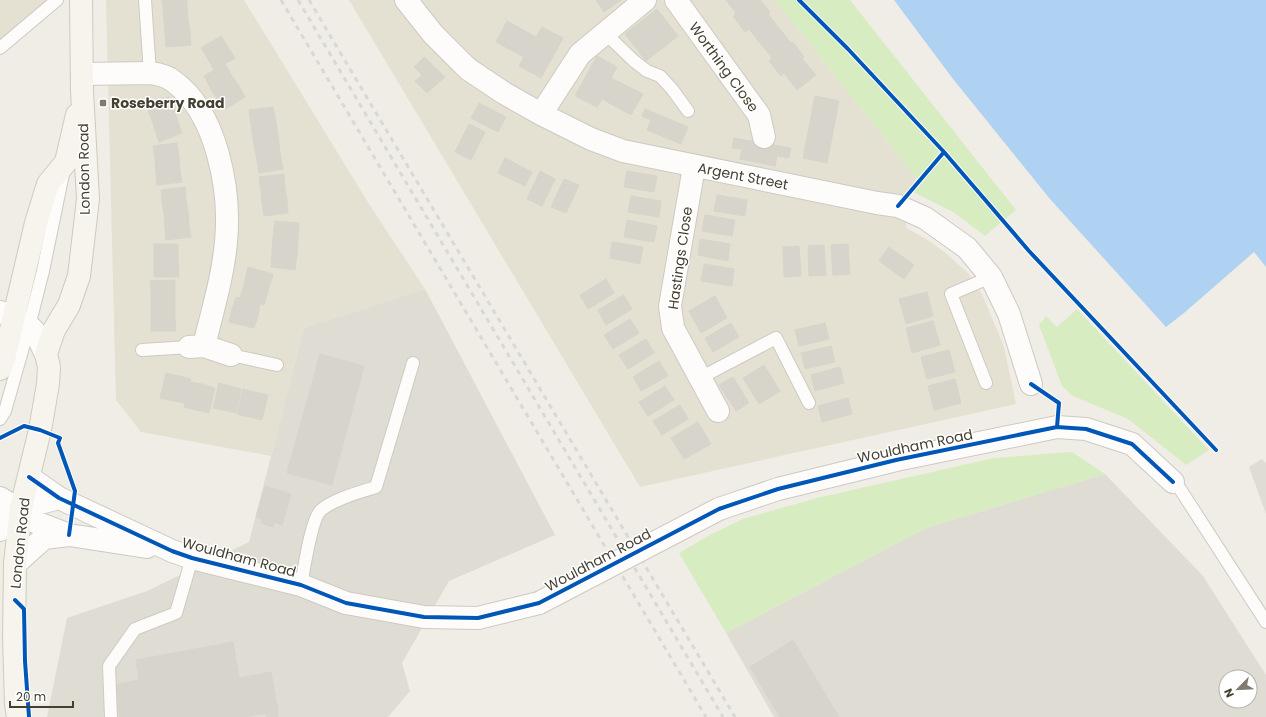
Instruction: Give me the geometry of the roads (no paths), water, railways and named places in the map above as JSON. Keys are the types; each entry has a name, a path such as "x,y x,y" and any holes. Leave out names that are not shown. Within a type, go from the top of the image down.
{"street":[{"name":"London Road","path":"18,717 16,704 14,638 15,564 21,508 29,478 48,384 49,367 46,354 54,330 69,305 79,276 88,199 82,82 81,0"},
{"name":"Argent Street","path":"406,0 433,34 468,69 504,93 541,114 591,139 623,151 898,206 925,218 967,248 992,277 1009,314 1031,384"},
{"path":"541,114 580,54 645,0"},
{"name":"Worthing Close","path":"676,0 759,115 764,137"},
{"path":"82,82 150,73 161,75 172,80 187,93 198,107 212,137 221,167 226,204 226,242 224,259 197,347 231,355"},
{"name":"London Road","path":"0,369 14,319 27,259 48,184 66,162 82,82"},
{"name":"Hastings Close","path":"694,166 670,306 673,328 718,411"},
{"path":"14,319 34,331 46,354"},
{"name":"Wouldham Road","path":"29,478 59,498 192,558 301,585 346,603 424,617 478,618 538,604 719,509 778,488 896,460 1057,427 1086,429 1132,444 1173,482"},
{"name":"Wouldham Road","path":"0,498 8,504 21,508 30,520 69,535 172,550"},
{"path":"0,530 9,517 21,508 59,498"},
{"name":"Wouldham Road","path":"15,564 44,538 69,535"}],"lane":[{"path":"0,48 57,0"},
{"path":"146,0 150,73"},
{"path":"605,33 634,61 647,71 660,76 672,89 688,111"},
{"path":"986,382 951,294 992,277"},
{"name":"London Road","path":"0,419 5,411 14,319"},
{"path":"700,378 776,338 809,403"},
{"path":"142,350 197,347"},
{"path":"231,355 277,366"},
{"path":"301,585 312,528 320,511 346,497 376,487 413,363"},
{"path":"1173,482 1180,489 1266,622"},
{"path":"111,717 108,666 135,629 176,613 192,558"}],"water":[{"path":"894,0 1266,0 1266,267 1254,252 1166,327 1050,199 953,79"}],"railway":[{"path":"281,0 706,717"},
{"path":"298,0 723,717"},
{"path":"309,0 735,717"}],"place":[{"name":"Roseberry Road","path":"103,103"}]}
